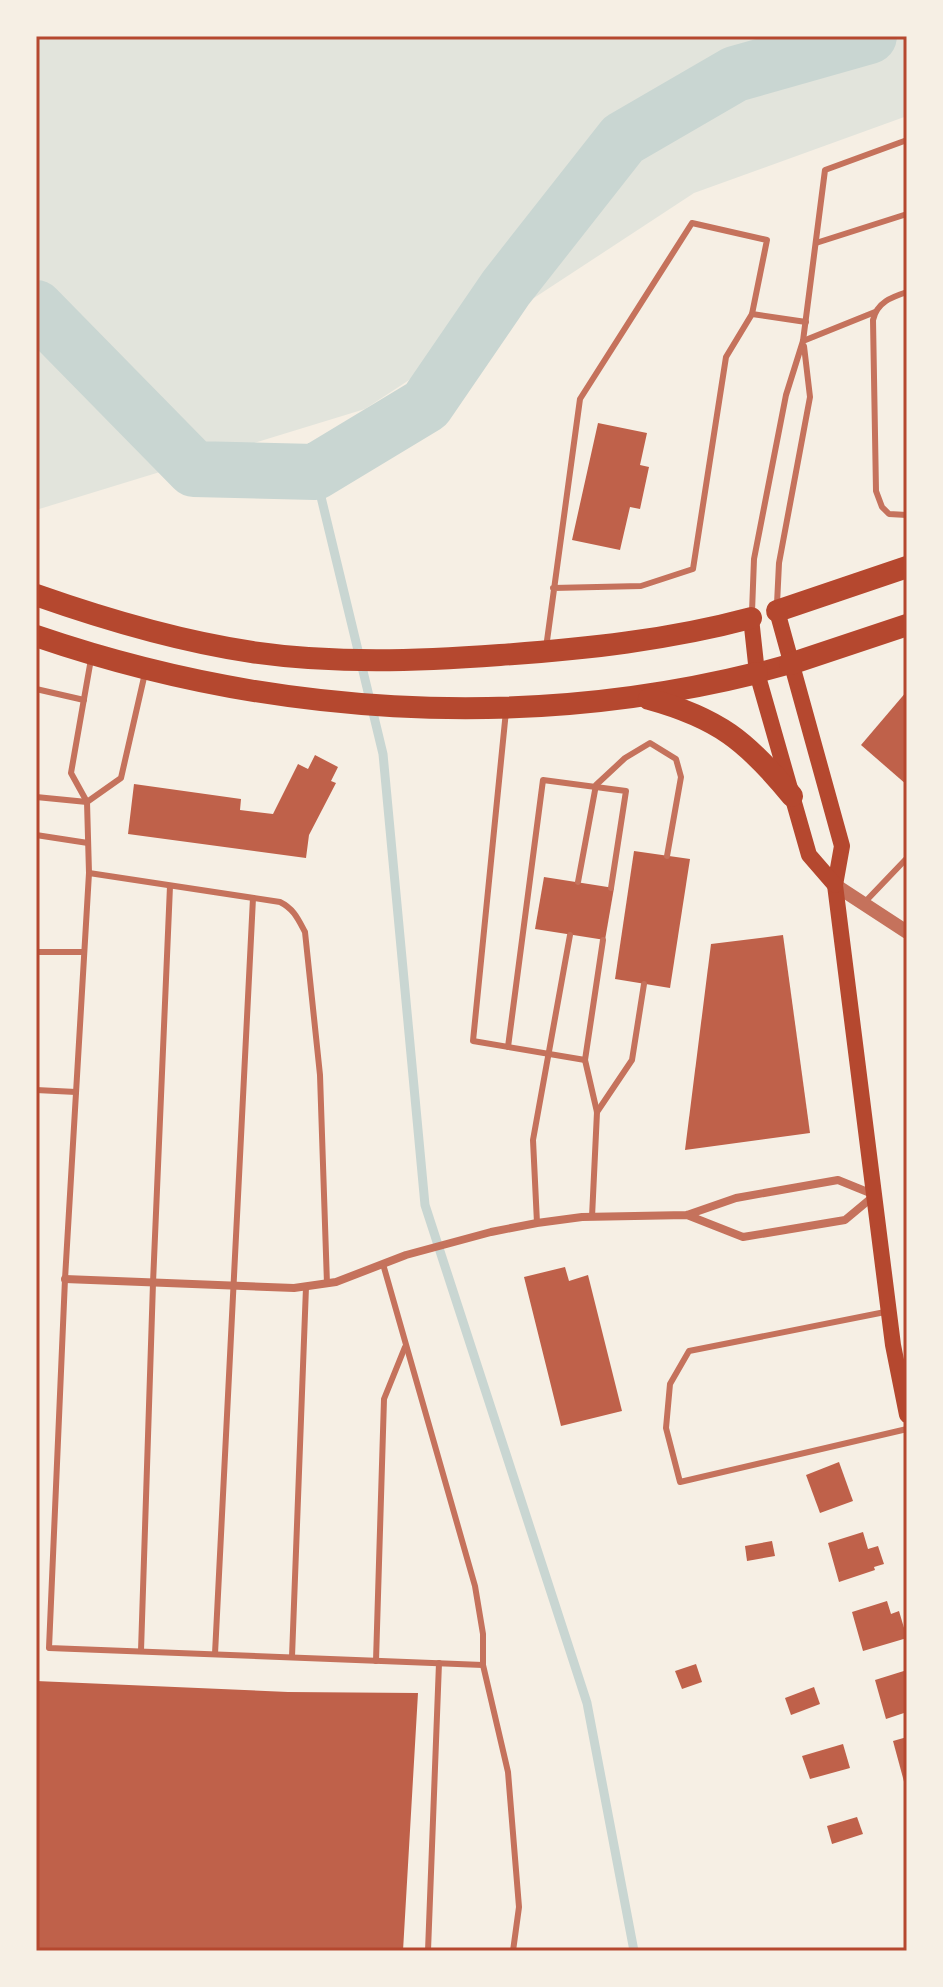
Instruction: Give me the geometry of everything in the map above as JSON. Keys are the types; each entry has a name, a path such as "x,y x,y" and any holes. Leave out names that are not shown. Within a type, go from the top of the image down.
{"highway":[{"path":"777,611 907,567"},
{"path":"36,595 103,618 178,638 253,652 331,659 399,660 546,652 633,643 703,631 751,618"},
{"path":"790,664 907,625"},
{"path":"36,636 146,670 248,691 329,703 506,707 640,696 709,685 757,673"},
{"path":"640,696 676,706 716,723 751,750 792,796"}],"main road":[{"path":"835,885 809,855 757,673 751,618 777,611 842,846 835,885 889,1312 906,1409"},
{"path":"757,673 790,664"}],"street":[{"path":"835,885 907,932"},
{"path":"65,1279 306,1287 327,1284 406,1255 537,1223 592,1217 687,1215 736,1198 838,1180 875,1195 845,1220 743,1237 687,1215"}],"lane":[{"path":"751,618 754,559 786,395 803,341 825,170 907,140"},
{"path":"816,243 907,214"},
{"path":"546,652 553,588 580,399 692,223 767,240 752,314 726,357 693,569 641,586 553,588"},
{"path":"803,341 875,312 888,298 907,292"},
{"path":"875,312 876,491 882,507 889,514 907,515"},
{"path":"752,314 806,322"},
{"path":"777,611 779,563 810,397 803,341"},
{"path":"91,655 71,773 87,802 89,873 65,1279 49,1648 483,1665"},
{"path":"36,797 87,802 121,778 146,670"},
{"path":"36,689 84,700"},
{"path":"506,707 473,1041 585,1060"},
{"path":"578,882 596,785 625,758 650,743 676,759 681,777 667,856"},
{"path":"508,1047 543,780 626,791 611,888"},
{"path":"36,835 88,843"},
{"path":"864,903 907,858"},
{"path":"89,873 280,902 291,907 305,932 320,1075 327,1284"},
{"path":"141,1651 170,886"},
{"path":"215,1654 253,898"},
{"path":"537,1223 533,1140 570,935"},
{"path":"592,1217 597,1112 585,1060 603,940"},
{"path":"36,952 84,952"},
{"path":"597,1112 632,1060 644,984"},
{"path":"36,1090 76,1092"},
{"path":"383,1264 475,1586 483,1634 483,1665 508,1772 519,1907 513,1951"},
{"path":"292,1657 306,1287"},
{"path":"889,1312 689,1351 670,1384 666,1428 680,1482 907,1429"},
{"path":"376,1661 384,1399 405,1347"},
{"path":"428,1951 439,1663"}],"shaded area":[{"path":"36,36 907,36 907,116 694,193 365,409 36,510"}],"building":[{"path":"598,423 647,433 640,465 649,467 640,509 630,507 620,550 572,540"},
{"path":"907,691 907,785 861,745"},
{"path":"315,755 338,767 331,781 336,783 309,835 306,858 128,834 134,784 241,799 240,810 273,814 298,764 308,769"},
{"path":"634,851 690,859 670,988 615,979"},
{"path":"544,877 614,888 605,940 535,929"},
{"path":"783,935 810,1133 685,1150 711,944"},
{"path":"565,1267 569,1281 588,1275 622,1411 561,1426 524,1277"},
{"path":"839,1462 853,1501 820,1513 806,1475"},
{"path":"863,1532 868,1549 878,1546 884,1564 839,1582 828,1543"},
{"path":"772,1541 775,1556 747,1561 745,1546"},
{"path":"887,1601 891,1614 899,1611 907,1638 863,1651 852,1612"},
{"path":"696,1664 702,1682 682,1689 675,1671"},
{"path":"907,1670 907,1712 886,1719 875,1680"},
{"path":"36,1681 288,1692 418,1693 403,1951 36,1951"},
{"path":"814,1687 820,1704 791,1715 785,1698"},
{"path":"907,1737 907,1788 906,1789 893,1741"},
{"path":"843,1744 850,1768 810,1779 802,1756"},
{"path":"857,1817 863,1834 832,1844 827,1826"}],"waterway":[{"path":"36,308 194,469 315,472 426,405 506,288 623,139 735,74 869,36"},
{"path":"315,472 383,754 425,1205 587,1703 634,1951"}]}
